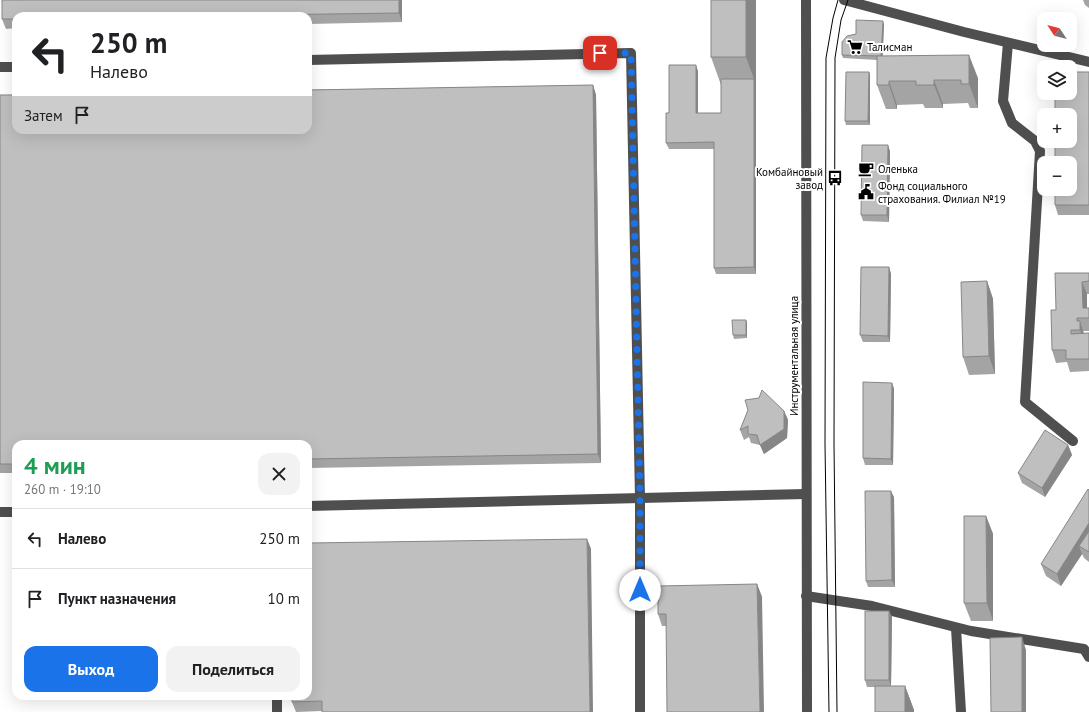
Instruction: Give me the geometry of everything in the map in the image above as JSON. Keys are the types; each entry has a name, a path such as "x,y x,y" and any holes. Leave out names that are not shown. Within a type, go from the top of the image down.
{"street":[{"name":"Инструментальная улица","path":"806,0 807,712"},
{"path":"844,0 1008,43 1084,61 1089,55"},
{"path":"1008,43 1003,101 1012,123 1035,141 1040,151 1025,402 1073,441"},
{"path":"312,60 631,53 640,498 640,712"},
{"path":"0,67 12,67"},
{"path":"312,506 806,494"},
{"path":"0,512 12,512"},
{"path":"806,596 872,606 956,628 1084,649 1089,658"},
{"path":"956,628 961,712"},
{"path":"277,700 277,712"}],"building":[{"path":"2,0 399,0 399,13 312,14 312,12 12,12 12,19 2,19"},
{"path":"711,0 746,0 746,57 711,57"},
{"path":"856,20 883,21 881,56 842,55 842,42 847,36 856,34"},
{"path":"969,55 969,84 961,84 961,80 934,80 934,85 916,85 916,81 889,81 889,85 877,85 877,56"},
{"path":"669,65 696,65 696,113 721,113 721,79 754,79 754,267 714,268 714,142 666,143 666,113 669,113"},
{"path":"846,72 869,72 868,121 845,121"},
{"path":"1077,72 1089,72 1089,205 1055,205 1055,196 1077,196 1077,156 1055,156 1055,148 1077,148 1077,108 1055,108 1055,100 1077,100"},
{"path":"593,85 598,454 312,459 312,440 12,440 12,464 0,464 0,95 12,95 12,134 312,134 312,90"},
{"path":"862,145 888,145 887,215 861,215"},
{"path":"861,267 889,267 888,336 860,335"},
{"path":"1055,273 1089,273 1089,281 1082,282 1083,308 1089,308 1089,318 1077,318 1077,321 1080,321 1080,330 1071,330 1071,334 1089,333 1089,359 1066,359 1066,350 1052,350 1051,310 1056,310"},
{"path":"987,281 989,356 963,357 961,282"},
{"path":"732,320 746,320 746,335 733,335"},
{"path":"863,382 892,383 891,459 863,458"},
{"path":"762,390 784,411 784,429 760,445 757,435 748,434 748,426 740,430 748,410 745,400 759,398"},
{"path":"1045,430 1068,445 1042,488 1018,473"},
{"path":"1088,489 1089,523 1057,574 1041,564"},
{"path":"865,491 891,491 892,580 866,581"},
{"path":"964,516 986,516 987,603 964,603"},
{"path":"1089,531 1089,552 1079,546"},
{"path":"587,539 590,712 322,712 322,701 292,702 292,700 312,700 312,543"},
{"path":"757,584 760,712 667,712 666,614 658,614 658,586"},
{"path":"865,611 889,611 889,680 865,680"},
{"path":"1022,637 1022,712 991,712 990,638"},
{"path":"875,686 905,686 905,712 875,712"}],"tram line":[{"path":"829,712 825,444 826,58 833,18 838,0"},
{"path":"837,712 834,444 835,58 841,20 848,0"}],"place":[{"name":"Талисман","path":"855,47"},
{"name":"Оленька","path":"866,169"},
{"name":"Комбайновый завод","path":"835,178"},
{"name":"Фонд социального страхования. Филиал №19","path":"866,192"}],"route":[{"path":"600,53 631,53 640,498 640,590"}]}
